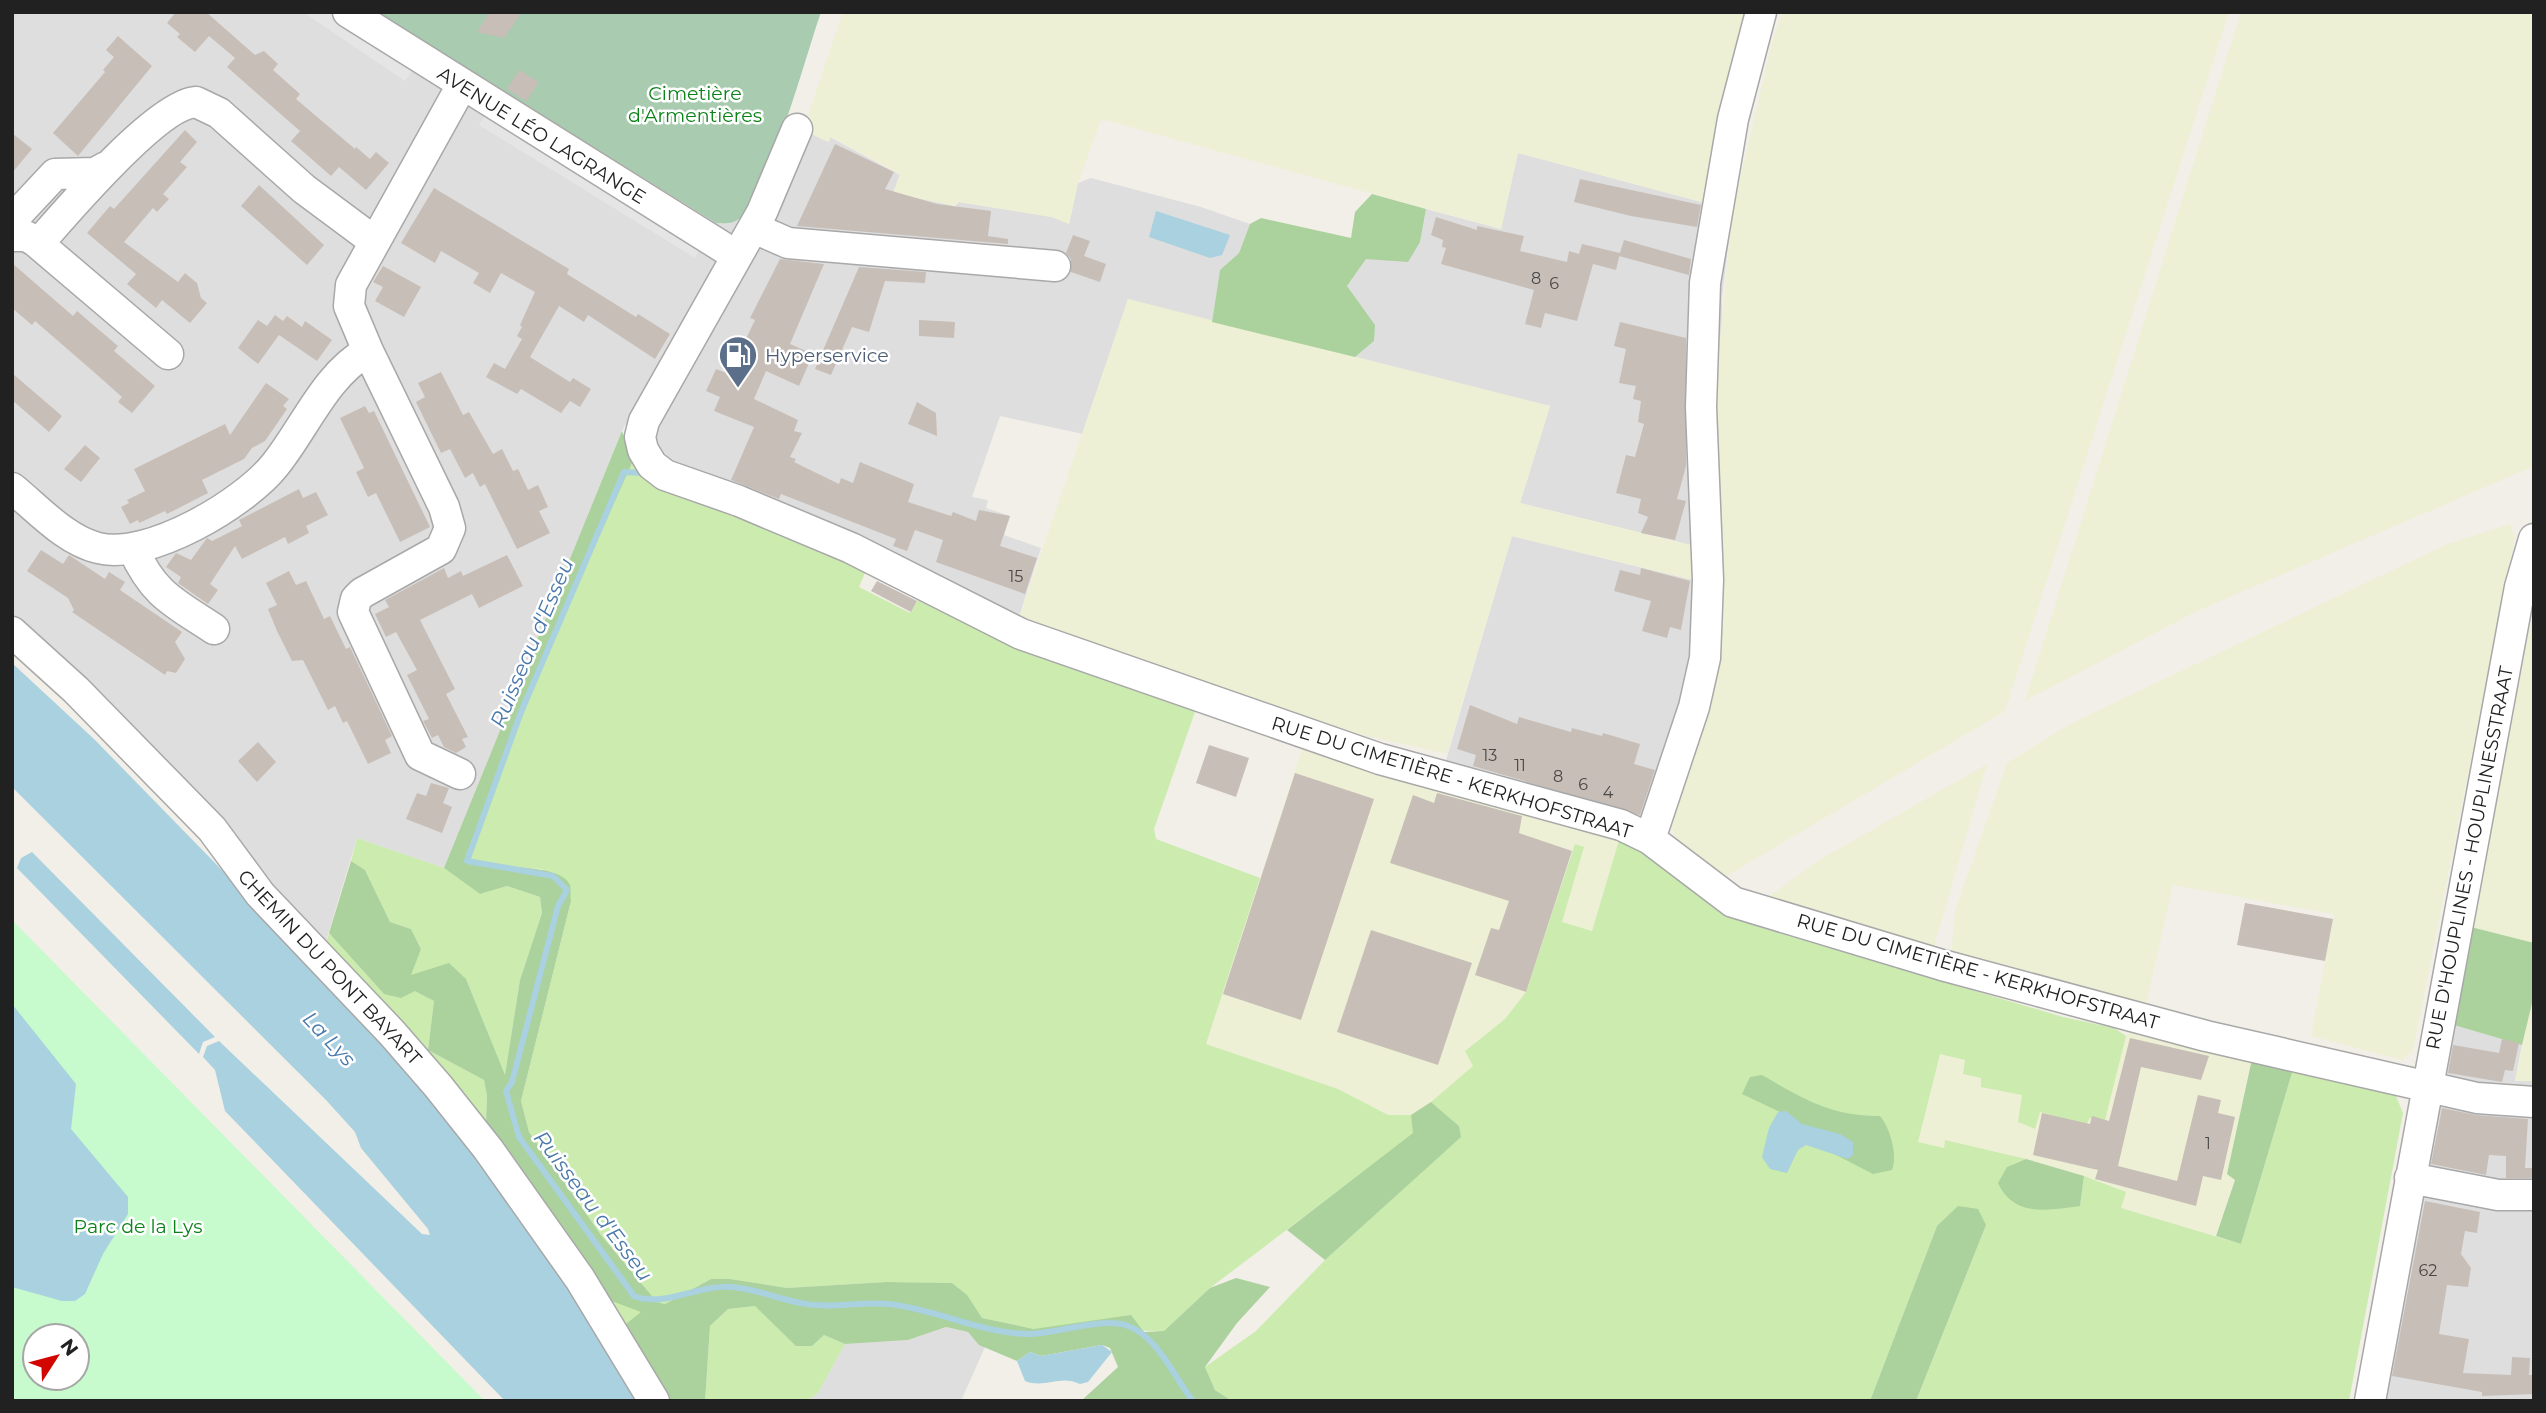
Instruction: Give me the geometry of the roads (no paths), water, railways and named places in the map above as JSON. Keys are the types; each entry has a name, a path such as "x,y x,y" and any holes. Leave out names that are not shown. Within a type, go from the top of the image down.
{"street":[{"name":"AVENUE LÉO LAGRANGE","path":"348,12 737,256"},
{"path":"1650,839 1687,729 1705,658 1708,580 1700,407 1705,283 1733,119 1761,12"},
{"path":"460,774 420,755 353,612 356,599 362,593 441,549 450,528 444,508 352,315 348,296 374,241 462,85"},
{"path":"168,354 26,239 174,109 189,102 203,103 304,189 374,241"},
{"path":"737,256 754,228 797,129"},
{"path":"12,220 55,174 95,173 106,167"},
{"path":"754,228 788,243 1055,266"},
{"name":"RUE DU CIMETIÈRE - KERKHOFSTRAAT","path":"737,256 643,425 640,442 644,454 665,475 739,501 850,548 1021,634 1380,759 1621,825 1650,839 1733,902 1942,965 2206,1036 2477,1098 2534,1102"},
{"path":"12,488 78,540 100,549 133,549 207,517 258,484 276,465 338,374 353,359 368,351"},
{"name":"RUE D'HOUPLINES - HOUPLINESSTRAAT","path":"2370,1401 2520,587 2534,539"},
{"path":"133,549 147,579 158,592 214,629"},
{"name":"CHEMIN DU PONT BAYART","path":"12,632 65,680 212,829 246,878 407,1049 495,1158 580,1279 654,1401"},
{"path":"2410,1178 2498,1195 2534,1195"}],"water":[{"path":"1156,211 1230,235 1222,255 1210,258 1149,237"},
{"name":"La Lys","path":"12,663 94,739 375,1027 527,1215 644,1401 505,1401 225,1111 215,1070 203,1057 207,1046 219,1041 422,1234 430,1235 428,1229 361,1148 355,1132 326,1100 12,787"},
{"path":"32,852 215,1037 203,1042 199,1054 17,868 21,858"},
{"path":"12,1004 76,1084 71,1129 128,1197 128,1214 103,1254 85,1294 75,1301 62,1301 12,1287"},
{"path":"1786,1111 1802,1124 1840,1134 1853,1142 1853,1155 1848,1159 1806,1145 1798,1150 1787,1173 1770,1169 1762,1157 1769,1128 1778,1112"},
{"path":"1102,1345 1112,1352 1088,1382 1080,1384 1066,1380 1039,1383 1025,1381 1017,1361 1030,1352 1041,1356"}],"waterway":[{"name":"Ruisseau d'Esseu","path":"645,473 624,472 521,712 467,861 553,876 567,890 558,906 512,1082 506,1091 519,1137 634,1296 646,1299 670,1298 707,1289 732,1287 815,1305 889,1304 1010,1333 1028,1334 1118,1323 1139,1331 1157,1348 1193,1401"}],"place":[{"name":"Hyperservice","path":"738,389"}],"park label":[{"name":"Cimetière d'Armentières","path":"695,104"},
{"name":"Parc de la Lys","path":"138,1226"}]}
